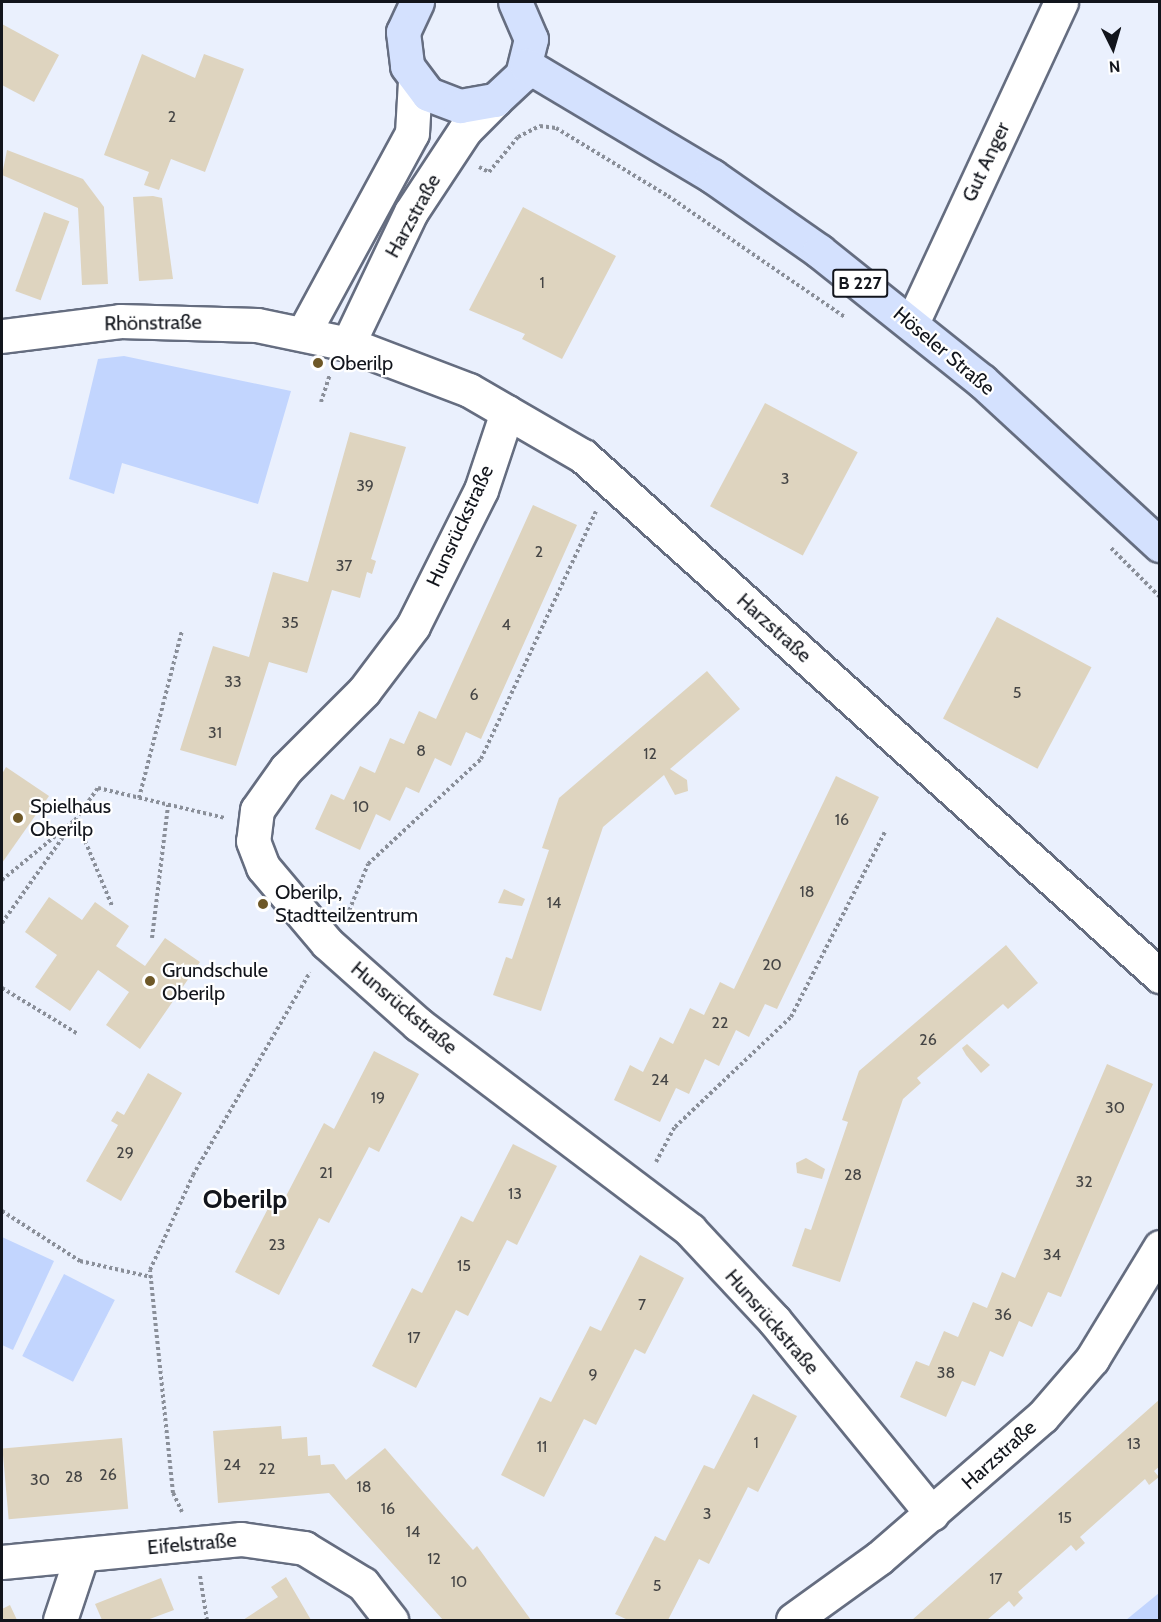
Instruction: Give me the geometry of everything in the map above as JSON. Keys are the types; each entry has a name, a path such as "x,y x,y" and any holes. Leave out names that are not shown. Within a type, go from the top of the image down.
{"main road":[{"path":"413,3 403,32 402,49 415,81 428,94 460,106 495,100 510,89 526,65 531,39 515,2"},
{"name":"Höseler Straße","path":"526,65 712,176 912,323 1160,545"}],"street":[{"name":"Gut Anger","path":"912,323 1060,2"},
{"path":"326,338 412,133 415,81"},
{"name":"Harzstraße","path":"495,100 450,152 326,338 427,370 507,412 583,456 1160,975"},
{"name":"Rhönstraße","path":"2,336 120,321 200,321 326,338"},
{"name":"Hunsrückstraße","path":"507,412 481,490 413,626 364,691 286,769 257,810 252,841 262,867 331,946 418,1024 641,1190 690,1230 774,1320 932,1514"},
{"name":"Harzstraße","path":"793,1620 932,1514 1042,1417 1092,1359 1160,1247"},
{"name":"Eifelstraße","path":"2,1562 81,1557 194,1540 241,1539 304,1548 363,1584 391,1620"},
{"path":"60,1620 81,1557"}],"path":[{"path":"450,152 489,172 518,137 540,126 556,128 668,196 851,322"},
{"path":"321,402 331,373"},
{"path":"173,1492 151,1277 193,1175 331,946 368,864 481,759 609,480"},
{"path":"1104,542 1160,597"},
{"path":"139,798 182,630"},
{"path":"2,923 98,788 255,826"},
{"path":"152,938 168,805"},
{"path":"2,880 75,819"},
{"path":"75,819 112,906"},
{"path":"641,1190 675,1127 791,1017 885,832"},
{"path":"2,988 78,1034"},
{"path":"2,1211 80,1262 151,1277"},
{"path":"203,1595 207,1620"}],"shaded area":[{"path":"124,356 291,391 258,504 122,463 114,494 69,479 98,359"},
{"path":"2,1237 54,1261 13,1350 2,1345"},
{"path":"64,1274 115,1300 73,1382 22,1356"},
{"path":"1159,1593 1159,1620 1126,1620"}],"building":[{"path":"2,24 59,55 34,102 2,85"},
{"path":"142,54 195,78 204,54 244,69 205,172 171,159 159,190 144,185 149,172 104,155"},
{"path":"7,150 83,179 104,207 108,284 82,285 78,208 2,175"},
{"path":"133,197 162,198 173,279 139,281"},
{"path":"523,207 616,256 562,359 522,339 525,334 469,310"},
{"path":"44,212 69,221 41,300 15,291"},
{"path":"765,403 858,452 803,556 710,506"},
{"path":"350,432 406,447 371,559 376,561 372,574 367,572 360,598 332,590 307,673 269,662 236,766 180,750 213,646 249,657 273,572 308,582"},
{"path":"533,505 577,525 481,739 466,732 451,766 435,758 419,793 406,787 390,821 376,814 360,850 315,829 331,794 344,800 360,766 375,773 390,738 404,744 419,711 436,719"},
{"path":"997,617 1091,667 1037,769 943,719"},
{"path":"707,671 740,709 670,769 687,780 688,791 675,795 664,775 603,827 541,1011 493,995 506,957 512,959 549,850 542,848 559,798"},
{"name":"Spielhaus Oberilp","path":"6,767 49,796 2,863 2,774"},
{"path":"836,776 879,797 777,1009 765,1004 749,1037 736,1030 719,1066 705,1059 689,1094 676,1088 660,1122 614,1100 630,1065 643,1072 660,1037 673,1044 690,1008 704,1015 720,982 734,989"},
{"path":"504,889 525,899 522,906 498,903"},
{"name":"Grundschule Oberilp","path":"49,897 82,920 95,902 129,926 116,946 145,966 165,938 200,962 140,1049 106,1025 129,992 98,970 70,1011 35,987 57,955 25,932"},
{"path":"1006,945 1038,983 1008,1009 1003,1004 917,1078 921,1083 903,1099 840,1282 792,1266 805,1228 811,1230 848,1122 842,1120 859,1071"},
{"path":"967,1044 990,1065 981,1073 962,1048"},
{"path":"374,1051 419,1074 379,1152 369,1147 329,1223 319,1218 279,1295 235,1272 275,1195 284,1200 324,1123 334,1129"},
{"path":"1107,1064 1153,1084 1061,1297 1048,1292 1032,1327 1019,1321 1003,1357 990,1351 975,1386 962,1381 946,1417 900,1397 916,1361 929,1366 944,1331 958,1337 973,1302 987,1308 1002,1272 1015,1278"},
{"path":"148,1073 182,1093 121,1201 86,1181 118,1125 111,1121 117,1111 124,1115"},
{"path":"513,1144 557,1166 517,1245 507,1240 468,1316 456,1310 416,1388 372,1366 412,1288 422,1293 461,1216 473,1222"},
{"path":"806,1158 825,1169 822,1179 797,1173 796,1163"},
{"path":"640,1255 684,1278 645,1354 635,1349 596,1425 584,1419 544,1497 501,1475 540,1397 551,1402 590,1326 601,1331"},
{"path":"753,1394 797,1416 758,1492 748,1487 709,1564 699,1559 668,1620 628,1620 615,1614 655,1536 665,1541 704,1465 714,1469"},
{"path":"1160,1399 1160,1466 1154,1471 1159,1477 1149,1485 1145,1479 1080,1537 1085,1543 1076,1551 1071,1545 1018,1592 1023,1598 1014,1607 1009,1601 987,1620 912,1620"},
{"path":"281,1426 282,1439 307,1437 308,1456 320,1455 321,1465 334,1464 346,1480 385,1448 473,1550 477,1546 531,1620 443,1620 329,1493 218,1503 213,1431"},
{"path":"122,1438 128,1509 9,1519 2,1448"},
{"path":"286,1577 311,1620 243,1620 278,1597 271,1587"},
{"path":"161,1578 174,1610 147,1620 102,1620 95,1604"},
{"path":"10,1605 17,1620 2,1620 2,1609"}],"place":[{"name":"Oberilp","path":"318,363"},
{"name":"Spielhaus Oberilp","path":"18,818"},
{"name":"Oberilp, Stadtteilzentrum","path":"263,904"},
{"name":"Grundschule Oberilp","path":"150,981"}],"district":[{"name":"Oberilp","path":"245,1200"}]}
